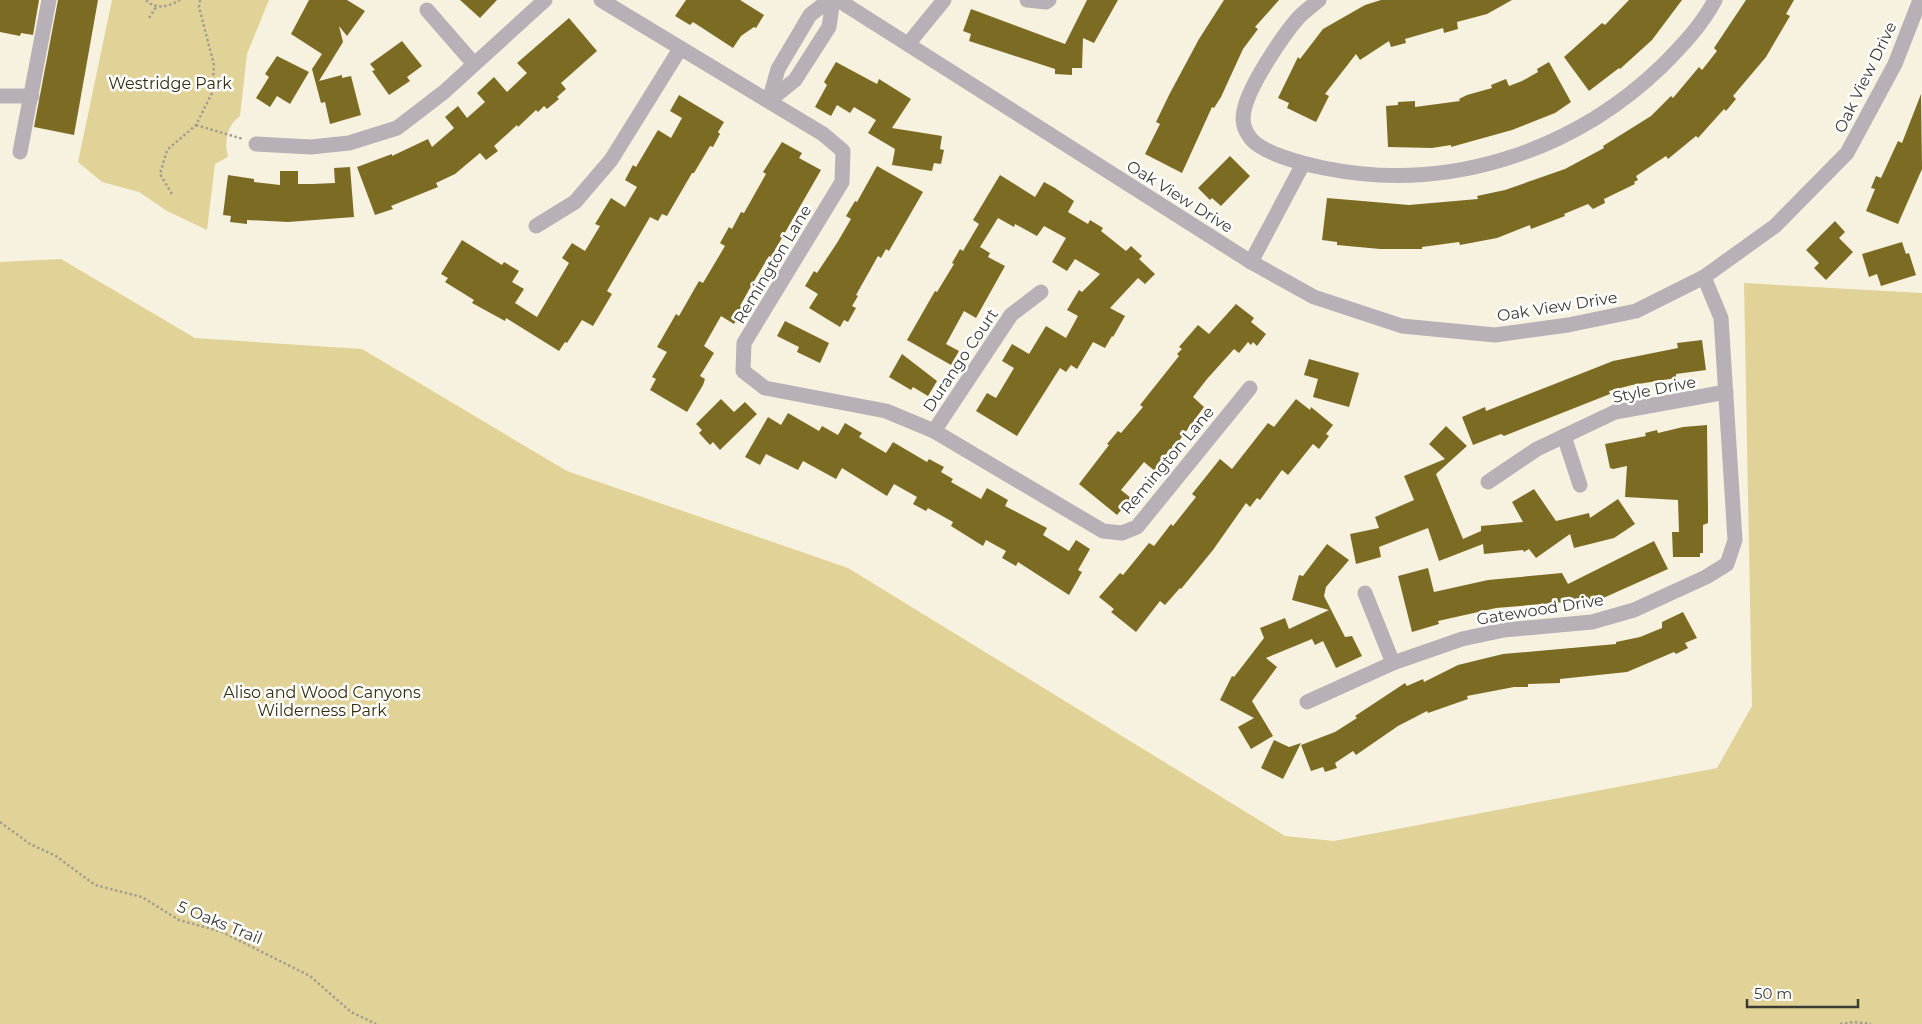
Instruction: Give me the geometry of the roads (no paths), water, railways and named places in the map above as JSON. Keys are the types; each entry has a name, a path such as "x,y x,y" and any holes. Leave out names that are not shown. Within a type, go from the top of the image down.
{"street":[{"path":"20,152 49,0"},
{"path":"256,144 311,147 349,143 397,128 444,92 544,0"},
{"name":"Remington Lane","path":"601,0 823,134 843,151 842,182 744,343 743,371 765,388 886,411 934,430 1103,531 1122,533 1137,527 1250,388"},
{"path":"769,101 778,69 810,14 831,0"},
{"path":"769,101 795,80 829,27 831,0"},
{"name":"Oak View Drive","path":"838,0 1252,262 1314,297 1402,326 1495,335 1568,325 1636,311 1704,277 1775,226 1847,153 1895,64 1920,0"},
{"path":"908,44 944,0"},
{"path":"1027,0 1046,2 1049,0"},
{"path":"1320,0 1300,16 1275,48 1244,109 1243,123 1249,138 1271,152 1303,164 1368,174 1427,175 1480,167 1536,149 1599,117 1648,80 1693,32 1715,0"},
{"path":"427,10 474,64"},
{"path":"536,226 575,202 611,160 680,49"},
{"path":"788,52 806,63"},
{"path":"0,96 32,96"},
{"path":"1252,262 1303,164"},
{"name":"Gatewood Drive","path":"1307,702 1393,663 1462,639 1504,630 1592,622 1634,610 1706,577 1727,564 1735,540 1721,318 1704,277"},
{"name":"Durango Court","path":"934,430 1011,315 1041,292"},
{"name":"Style Drive","path":"1488,482 1537,449 1615,412 1726,392"},
{"path":"1564,436 1580,485"},
{"path":"1365,593 1393,663"}],"park label":[{"name":"Westridge Park","path":"170,83"},
{"name":"Aliso and Wood Canyons Wilderness Park","path":"322,701"}]}
